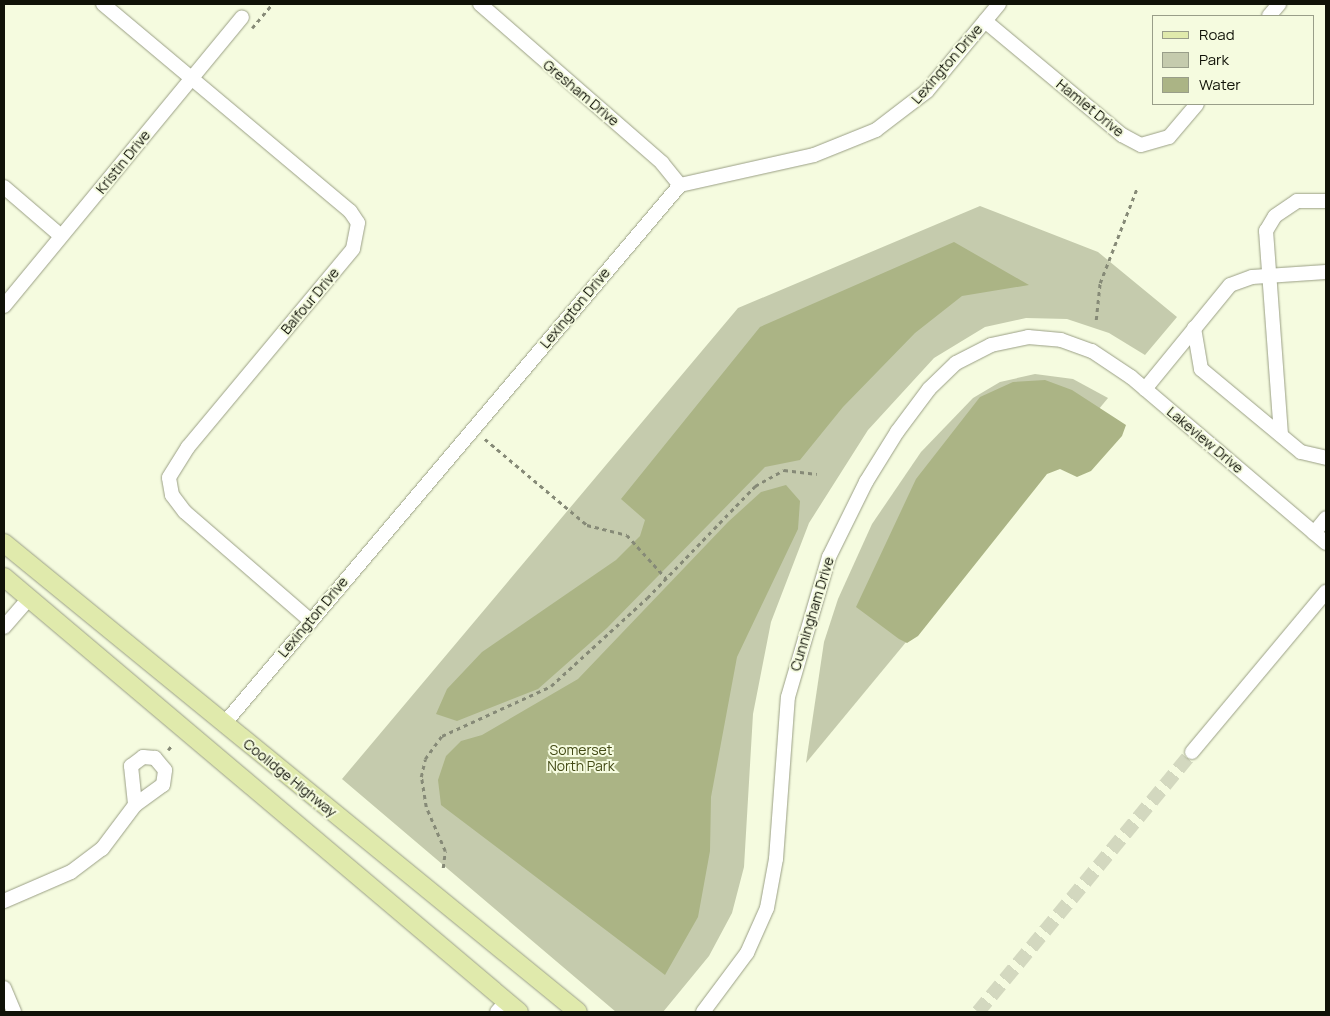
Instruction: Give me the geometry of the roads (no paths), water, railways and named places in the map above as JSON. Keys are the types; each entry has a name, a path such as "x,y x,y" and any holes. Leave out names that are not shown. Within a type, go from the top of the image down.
{"main road":[{"name":"Coolidge Highway","path":"4,543 252,748 578,1012"},
{"path":"4,577 283,812 507,1009"},
{"path":"28,598 37,584 50,582"},
{"path":"224,763 242,762 252,748"},
{"path":"283,812 294,795 312,795"}],"street":[{"name":"Balfour Drive","path":"103,4 350,211 358,223 353,249 188,447 168,478 172,495 185,512 311,621"},
{"name":"Gresham Drive","path":"480,4 662,163 680,185"},
{"name":"Lexington Drive","path":"224,724 680,185 814,155 876,130 927,91 999,4"},
{"path":"1270,15 1279,4"},
{"name":"Kristin Drive","path":"4,306 242,17"},
{"name":"Hamlet Drive","path":"985,22 1122,135 1141,145 1169,137 1196,105"},
{"path":"4,188 61,236"},
{"path":"1281,436 1266,276 1266,231 1275,216 1297,201 1326,201"},
{"path":"1145,389 1230,285 1266,276 1326,272"},
{"path":"1194,328 1201,369 1301,452 1326,458"},
{"name":"Cunningham Drive","path":"703,1012 747,953 766,908 774,875 782,745 792,674 829,557 866,482 919,403 956,363 1011,339 1044,338 1078,344"},
{"name":"Lakeview Drive","path":"1078,344 1110,361 1145,389 1326,543"},
{"path":"1314,533 1326,518"},
{"path":"4,627 28,598"},
{"path":"1192,752 1323,601"},
{"path":"4,900 92,858 119,832 135,805"},
{"path":"4,988 14,1012"}],"water":[{"path":"954,242 1029,285 962,296 915,333 843,407 800,460 765,467 607,628 538,689 457,721 436,714 447,689 482,652 616,560 640,536 645,520 621,499 760,327"},
{"path":"1045,380 1072,390 1126,425 1122,436 1091,471 1077,477 1060,469 1047,474 918,636 907,643 899,639 856,607 916,479 980,397 1013,382"},
{"path":"786,485 800,501 798,529 737,657 711,797 710,851 698,917 665,975 441,805 438,780 446,756 461,741 482,735 578,679 728,522 761,492"}],"tunnel":[{"path":"978,1012 1192,752"}],"park label":[{"name":"Somerset North Park","path":"581,758"}]}
